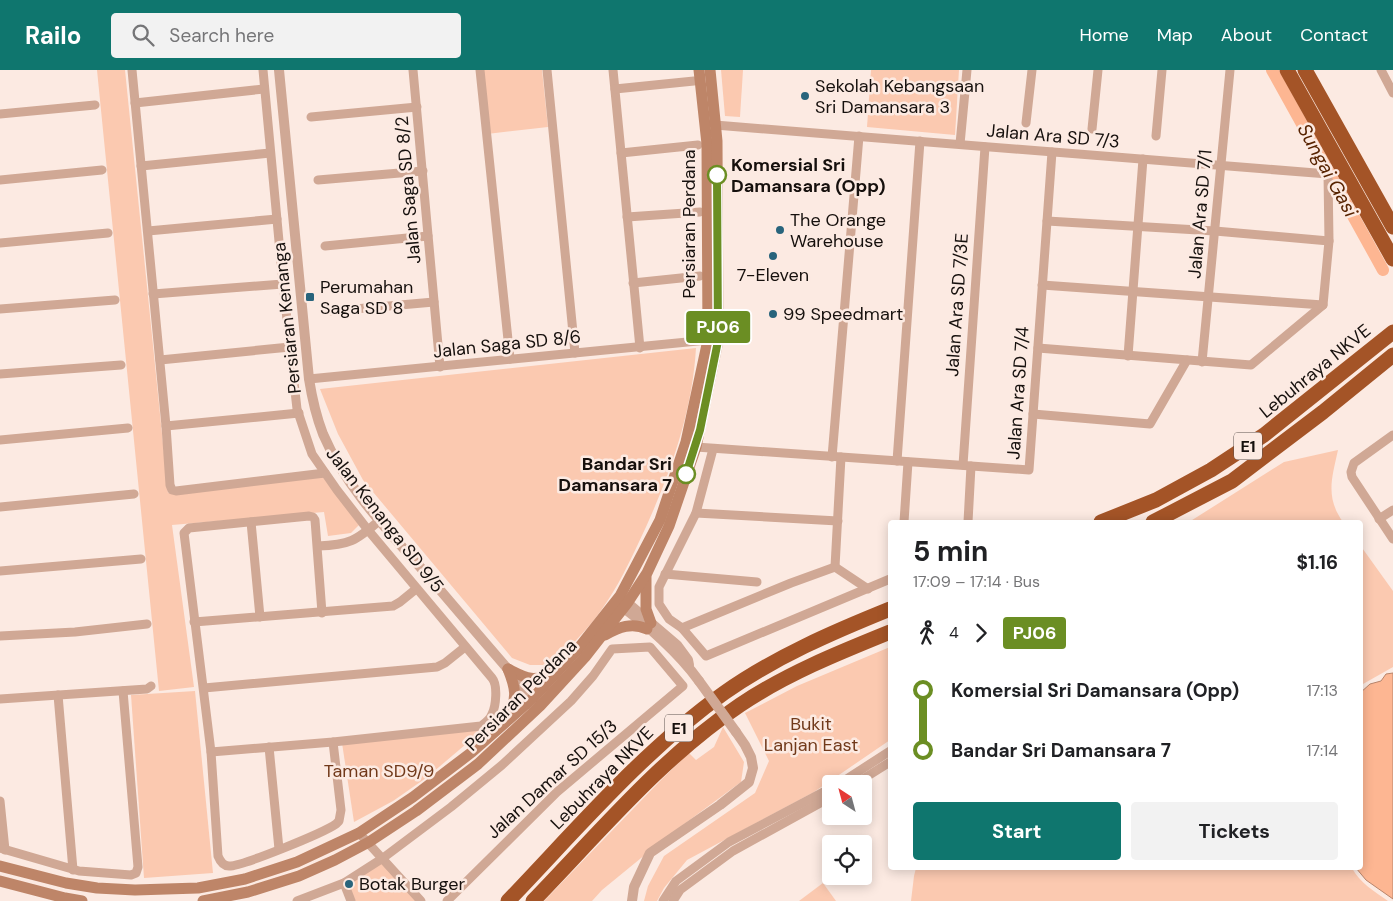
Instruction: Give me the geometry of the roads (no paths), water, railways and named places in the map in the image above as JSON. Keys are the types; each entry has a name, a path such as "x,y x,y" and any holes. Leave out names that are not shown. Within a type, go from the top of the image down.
{"highway":[{"path":"1287,70 1393,259"},
{"path":"1304,70 1393,227"},
{"name":"Lebuhraya NKVE","path":"1106,520 1156,500 1226,460 1264,435 1393,332"},
{"name":"Lebuhraya NKVE","path":"1157,520 1232,481 1323,412 1390,357"},
{"name":"Lebuhraya NKVE","path":"508,901 649,754 690,718 726,692 795,650 888,610"},
{"name":"Lebuhraya NKVE","path":"533,901 659,770 721,719 740,705 807,667 888,633"}],"main road":[{"path":"700,74 707,96 710,117 716,125 712,134 712,163 707,184"},
{"name":"Persiaran Perdana","path":"203,901 248,892 298,876 336,860 416,811 478,764 524,721 555,691 601,638 622,602 660,520 686,442 708,340 707,144 700,74"},
{"name":"Persiaran Perdana","path":"0,866 66,883 125,890 198,888 246,879 297,862 359,832 413,797 472,752 533,698 647,573 669,526 696,447 718,341 716,125"},
{"path":"601,638 614,630 626,626 638,624 649,626 645,586 647,573"},
{"path":"508,669 532,679 542,678 561,667"},
{"path":"504,724 514,703 515,694 508,669"},
{"path":"246,879 248,892"},
{"path":"0,881 65,900 82,901"}],"street":[{"path":"132,70 170,485 172,490 325,473"},
{"name":"Jalan Kenanga SD 9/5","path":"263,70 290,347 299,413 312,454 368,530 496,684 493,712 486,723 481,726 333,742"},
{"name":"Persiaran Kenanga","path":"278,70 309,379 313,403 320,425 333,456 347,478 380,520 533,698"},
{"name":"Jalan Saga SD 8/2","path":"413,70 440,367"},
{"path":"480,70 510,359"},
{"path":"547,70 576,353"},
{"path":"613,70 640,348"},
{"path":"960,144 967,70"},
{"path":"1026,123 1032,70"},
{"path":"1092,129 1098,70"},
{"path":"1156,136 1162,70"},
{"name":"Jalan Ara SD 7/1","path":"1202,362 1230,70"},
{"path":"1381,70 1393,93"},
{"path":"615,89 700,74"},
{"path":"135,102 264,89"},
{"path":"0,114 95,105"},
{"path":"311,117 417,107"},
{"name":"Jalan Ara SD 7/3","path":"716,125 1328,174 1329,241"},
{"path":"835,567 838,521 837,457 859,136"},
{"path":"897,461 920,141"},
{"path":"621,153 698,145"},
{"name":"Jalan Ara SD 7/3E","path":"968,520 967,466 984,147"},
{"name":"Jalan Ara SD 7/4","path":"696,447 1029,470 1052,152"},
{"path":"141,166 270,153"},
{"path":"1128,356 1143,159"},
{"path":"0,180 102,170"},
{"path":"318,180 422,172"},
{"path":"627,217 700,212"},
{"path":"148,231 277,219"},
{"path":"1038,348 1251,365 1323,305 1329,241 1215,231 1047,221"},
{"path":"0,243 108,233"},
{"path":"324,246 428,236"},
{"path":"634,284 700,276"},
{"path":"154,294 283,284"},
{"path":"1042,285 1323,305"},
{"path":"0,309 115,300"},
{"path":"332,311 434,302"},
{"name":"Jalan Saga SD 8/6","path":"309,379 708,340"},
{"path":"160,360 290,347"},
{"path":"1033,414 1150,424 1187,360"},
{"path":"0,374 121,365"},
{"path":"166,426 299,413"},
{"path":"0,440 128,428"},
{"path":"1393,435 1354,463 1351,472 1355,482 1393,539"},
{"path":"713,449 696,513 659,587 659,604 669,619 682,628 706,656 888,580"},
{"path":"904,520 908,462"},
{"path":"0,506 134,494"},
{"path":"1379,519 1393,510"},
{"path":"696,513 838,521"},
{"path":"211,752 333,742 341,810 339,821 332,827 279,850 238,864 228,866 222,863 218,856 211,752 204,688 183,536 186,530 311,516 315,520 318,546 322,612"},
{"path":"318,546 346,544 355,540 380,520"},
{"path":"251,522 260,617"},
{"path":"0,571 141,559"},
{"path":"835,567 868,588"},
{"path":"682,628 835,567"},
{"path":"665,574 757,582"},
{"path":"194,622 393,606 416,589"},
{"path":"622,602 649,626 690,669 736,732 751,756 753,768 749,782 720,805 650,853 634,887 632,901"},
{"path":"0,636 75,632 147,624"},
{"path":"204,688 437,667 465,647"},
{"name":"Jalan Damar SD 15/3","path":"383,858 452,807 502,765 571,701 593,676 612,649 650,647 683,686 557,792 447,901"},
{"path":"0,699 147,689 151,686"},
{"path":"0,801 2,849 73,870 130,875 136,873 138,867 123,691"},
{"path":"524,721 532,705 533,698 539,699 555,691"},
{"path":"58,695 73,870"},
{"path":"269,747 279,850"},
{"path":"853,775 888,752"},
{"path":"869,775 888,763"},
{"path":"673,901 680,890 733,851 822,794"},
{"path":"663,901 671,888 683,875 729,842 822,802"},
{"path":"359,832 421,901"},
{"path":"297,901 344,883 383,858"},
{"path":"344,883 351,901"}],"waterway":[{"name":"Sungai Gasi","path":"1272,70 1383,270"}],"place":[{"name":"Sekolah Kebangsaan Sri Damansara 3","path":"805,96"},
{"name":"Komersial Sri Damansara (Opp)","path":"717,175"},
{"name":"The Orange Warehouse","path":"780,230"},
{"name":"7-Eleven","path":"773,256"},
{"name":"Perumahan Saga SD 8","path":"310,297"},
{"name":"99 Speedmart","path":"773,314"},
{"name":"Bandar Sri Damansara 7","path":"686,474"},
{"name":"Botak Burger","path":"349,884"}],"park label":[{"name":"Bukit Lanjan East","path":"811,734"},
{"name":"Taman SD9/9","path":"379,771"}]}
